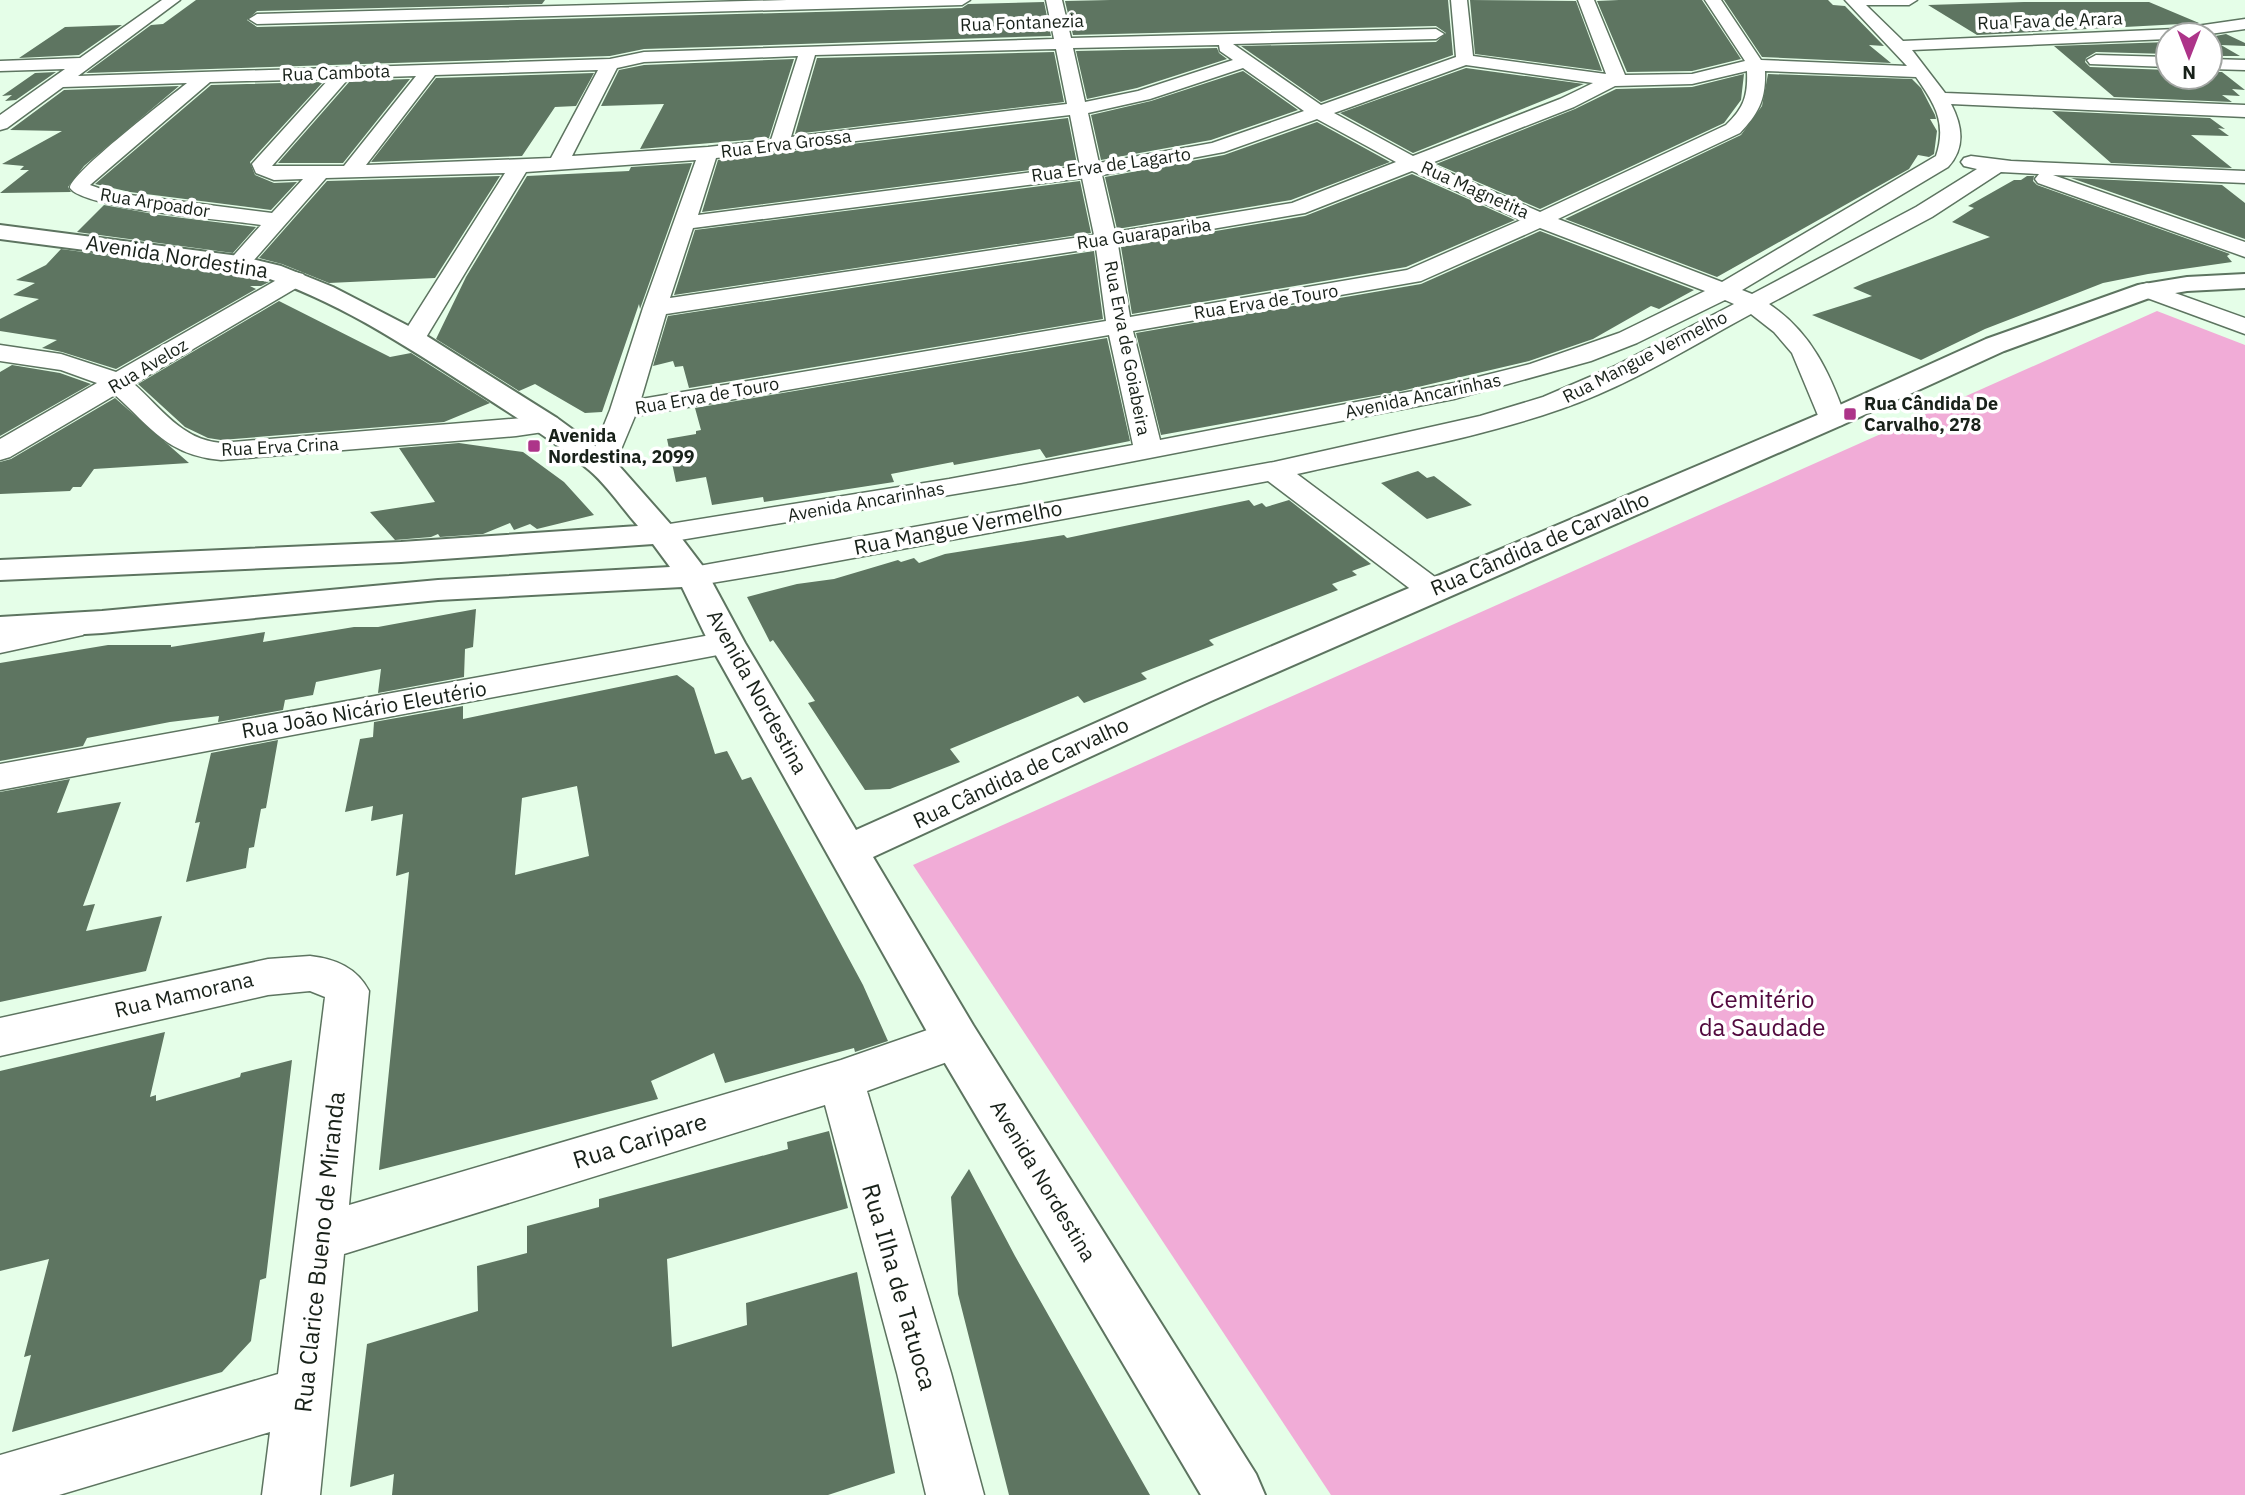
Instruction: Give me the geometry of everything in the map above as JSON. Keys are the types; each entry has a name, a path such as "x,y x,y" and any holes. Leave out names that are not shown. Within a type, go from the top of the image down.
{"street":[{"path":"0,124 172,0"},
{"path":"430,16 441,0 467,0"},
{"path":"257,19 430,16 514,19 662,15 962,0"},
{"name":"Rua Erva de Goiabeira","path":"1054,0 1106,240 1119,326 1148,450"},
{"path":"1459,0 1465,60 1614,81 1692,79 1755,64 1924,67"},
{"path":"1586,0 1614,81"},
{"path":"1713,0 1755,64"},
{"path":"1853,0 1909,0"},
{"path":"1853,0 1898,46 1924,67 1951,127 1950,147 1945,159 2004,167 2245,177"},
{"name":"Rua Fava de Arara","path":"1898,46 2176,34 2245,24"},
{"name":"Rua Fontanezia","path":"610,64 647,51 808,50 1436,34"},
{"name":"Rua Magnetita","path":"1217,40 1317,112 1413,163 1541,220 1752,303 1775,318 1801,344 1813,364 1832,419"},
{"path":"479,68 494,47"},
{"path":"779,144 808,50"},
{"name":"Rua Erva de Lagarto","path":"684,223 1139,164 1197,154 1465,60"},
{"path":"2081,60 2154,62"},
{"name":"Rua Erva Grossa","path":"344,73 262,166 267,172 320,173 519,166 708,153 1076,110 1144,95 1245,62"},
{"path":"0,66 85,63"},
{"path":"558,164 610,64"},
{"name":"Rua Cambota","path":"61,82 610,64"},
{"name":"Rua Erva de Touro","path":"624,410 1413,276 1541,220 1733,129 1754,103 1757,91 1755,64"},
{"path":"2224,64 2245,65"},
{"path":"350,172 430,70"},
{"name":"Rua Arpoador","path":"205,77 89,174 79,184 79,188 99,196 276,220"},
{"name":"Rua Guarapariba","path":"655,308 1264,216 1297,208 1567,103 1614,81"},
{"path":"1939,98 2245,111"},
{"path":"602,465 624,410 655,308 708,153"},
{"name":"Avenida Ancarinhas","path":"662,534 846,506 1189,443 1450,392 1536,371 1584,355 1724,291 1821,232 1930,171 1945,159"},
{"path":"413,339 519,166"},
{"path":"2004,167 2245,250"},
{"name":"Rua Mangue Vermelho","path":"693,576 783,562 905,537 1274,471 1486,423 1553,403 1622,373 2004,167"},
{"path":"239,263 320,173"},
{"name":"Avenida Nordestina","path":"0,232 239,263 295,279 413,339 547,424 602,465 662,534 693,576 727,643 956,1039 1235,1495"},
{"path":"1821,232 1860,246"},
{"name":"Rua Aveloz","path":"0,451 295,279"},
{"name":"Rua Cândida de Carvalho","path":"848,851 1198,692 1832,419 1995,345 2147,290 2187,284 2245,281"},
{"path":"2147,290 2245,327"},
{"name":"Rua Erva Crina","path":"0,353 70,364 97,373 118,384 153,418 181,440 194,448 214,451 467,434 547,424"},
{"path":"1189,443 1223,480"},
{"path":"1274,471 1432,590"},
{"path":"0,570 438,550 662,534"},
{"path":"0,628 102,622 438,590 693,576"},
{"path":"0,642 102,622"},
{"name":"Rua João Nicário Eleutério","path":"0,777 727,643"},
{"name":"Rua Mamorana","path":"0,1037 282,975 309,973 337,979 347,991 347,1008"},
{"name":"Rua Clarice Bueno de Miranda","path":"291,1495 347,1008"},
{"name":"Rua Caripare","path":"322,1237 841,1080 956,1039"},
{"name":"Rua Ilha de Tatuoca","path":"841,1080 924,1373 955,1495"},
{"path":"0,1484 304,1394"}],"green space":[{"name":"Cemitério da Saudade","path":"2157,311 2245,345 2245,1495 1331,1495 913,865"}],"building":[{"path":"196,0 545,0 542,4 257,11 247,20 257,27 962,8 968,4 1044,2 1051,36 644,49 610,56 86,73 151,25 163,24"},
{"path":"1448,0 1453,55 1321,102 1241,46 1436,42 1446,33 1436,26 1073,35 1065,1"},
{"path":"1470,0 1576,1 1602,71 1475,54"},
{"path":"1702,0 1741,59 1692,71 1627,72 1597,1"},
{"path":"1724,0 1828,0 1833,5 1845,6 1884,46 1869,45 1891,63 1762,57"},
{"path":"2149,2 2194,21 2154,21 2154,25 1977,35 1928,5"},
{"path":"122,25 79,55 19,58 65,27"},
{"path":"2224,34 2245,43 2245,46 2224,45"},
{"path":"2154,42 2154,54 2096,52 2086,58 2085,62 2090,67 2154,69 2154,91 2224,91 2224,74 2245,90 2232,89 2240,96 2222,95 2232,102 2114,97 2054,46"},
{"path":"2224,47 2240,56 2224,56"},
{"path":"1217,48 1227,59 1137,88 1087,99 1076,51"},
{"path":"1054,52 1064,102 795,134 817,58"},
{"path":"794,59 769,138 640,149 664,104 601,106 619,70 644,65"},
{"path":"1466,68 1584,84 1413,153 1340,113"},
{"path":"1243,71 1298,110 1211,140 1101,160 1091,115 1151,101"},
{"path":"56,72 16,100 5,101 12,95 2,96 35,73"},
{"path":"594,73 576,106 555,107 522,156 371,162 436,78"},
{"path":"1744,74 1741,100 1724,123 1540,209 1436,164 1575,109 1616,89 1692,87"},
{"path":"1768,74 1912,79 1921,88 1935,115 1936,119 1930,119 1937,131 1934,154 1929,157 1918,155 1909,169 1717,277 1565,219 1741,135 1762,106"},
{"path":"410,79 343,163 278,163 350,81"},
{"path":"323,82 250,162 255,175 274,183 297,182 271,210 130,192 95,184 211,85"},
{"path":"179,86 84,166 68,187 71,192 0,193 29,170 20,170 24,166 2,164 62,131 10,130 64,90"},
{"path":"2052,111 2210,118 2225,129 2218,128 2229,136 2191,135 2232,168 2111,163"},
{"path":"1068,118 1077,164 702,212 718,160"},
{"path":"1317,122 1390,162 1291,200 1117,229 1105,177 1224,155"},
{"path":"692,163 602,412 585,413 535,384 519,391 436,339 466,277 527,176 629,171 631,167"},
{"path":"1412,174 1515,220 1406,267 1132,314 1121,247 1305,216"},
{"path":"500,176 435,278 329,283 259,258 327,181"},
{"path":"2034,176 2033,181 2037,185 2230,254 2227,256 2232,262 2103,283 1985,329 1921,360 1812,315 1872,296 1853,288 1864,283 1990,237 1952,222 1974,208 1968,206 2014,180"},
{"path":"2071,178 2222,185 2245,203 2245,239"},
{"path":"1080,181 1091,233 674,295 695,230"},
{"path":"104,205 256,227 233,253 77,232"},
{"path":"1540,231 1694,290 1659,309 1651,306 1593,339 1529,361 1401,391 1161,435 1136,333 1421,284"},
{"path":"61,249 238,273 269,282 261,286 250,286 256,289 116,369 42,348 57,340 0,331 0,319 39,299 13,295 35,283 16,280 46,265"},
{"path":"1094,251 1103,319 689,388 683,366 675,367 673,361 653,366 668,316"},
{"path":"279,301 390,357 411,353 490,403 444,422 221,440 208,438 185,427 138,384"},
{"path":"1107,338 1130,441 1046,458 1040,449 954,465 953,462 891,474 894,482 764,502 763,497 712,505 706,477 676,482 667,439 696,434 696,431 701,430 695,408"},
{"path":"12,365 60,373 91,384 0,436 0,372"},
{"path":"115,398 189,463 94,469 81,487 73,487 70,491 0,494 0,462 11,459"},
{"path":"459,443 523,452 564,482 594,515 537,529 530,524 514,530 510,523 483,534 440,537 438,534 395,540 370,512 435,502 399,448"},
{"path":"1418,471 1427,478 1434,476 1472,505 1427,519 1381,483"},
{"path":"1249,500 1254,506 1262,503 1266,507 1289,500 1371,564 1352,571 1357,575 1332,584 1338,590 1209,640 1214,645 1141,673 1147,679 1084,703 1078,696 950,749 960,762 890,789 865,790 808,703 815,701 773,640 770,642 747,597 797,584 834,579 898,560 901,562 914,558 919,563 945,554 1064,535 1067,538"},
{"path":"476,609 473,647 465,649 464,677 378,693 381,669 316,682 313,695 285,700 283,710 218,722 219,716 170,722 87,738 83,746 0,761 0,663 108,645 171,647 265,632 263,642 354,627 378,627"},
{"path":"677,675 694,688 715,754 727,751 742,780 751,777 863,985 888,1041 855,1052 854,1048 725,1083 714,1053 651,1081 658,1099 379,1170 409,872 396,876 403,814 371,821 373,806 345,812 360,739 373,737 374,722 463,706 463,719","holes":["577,786 589,856 515,875 522,798"]},
{"path":"278,740 266,808 261,809 254,847 249,848 246,868 186,882 200,822 195,823 211,753"},
{"path":"70,779 57,813 121,802 83,906 95,904 86,931 162,916 146,971 0,1002 0,792"},
{"path":"165,1032 150,1097 156,1095 156,1101 240,1077 241,1073 292,1060 266,1278 260,1280 251,1341 222,1372 12,1432 31,1355 24,1357 49,1259 0,1271 0,1071"},
{"path":"829,1131 848,1208 667,1259 672,1347 747,1325 746,1303 857,1272 895,1473 828,1495 392,1495 394,1474 350,1487 367,1344 478,1311 477,1266 527,1253 527,1226 599,1207 599,1199 788,1149 787,1142"},
{"path":"969,1169 1150,1495 1009,1495 958,1294 951,1197"}],"place":[{"name":"Rua Cândida De Carvalho, 278","path":"1850,414"},
{"name":"Avenida Nordestina, 2099","path":"534,446"}]}
